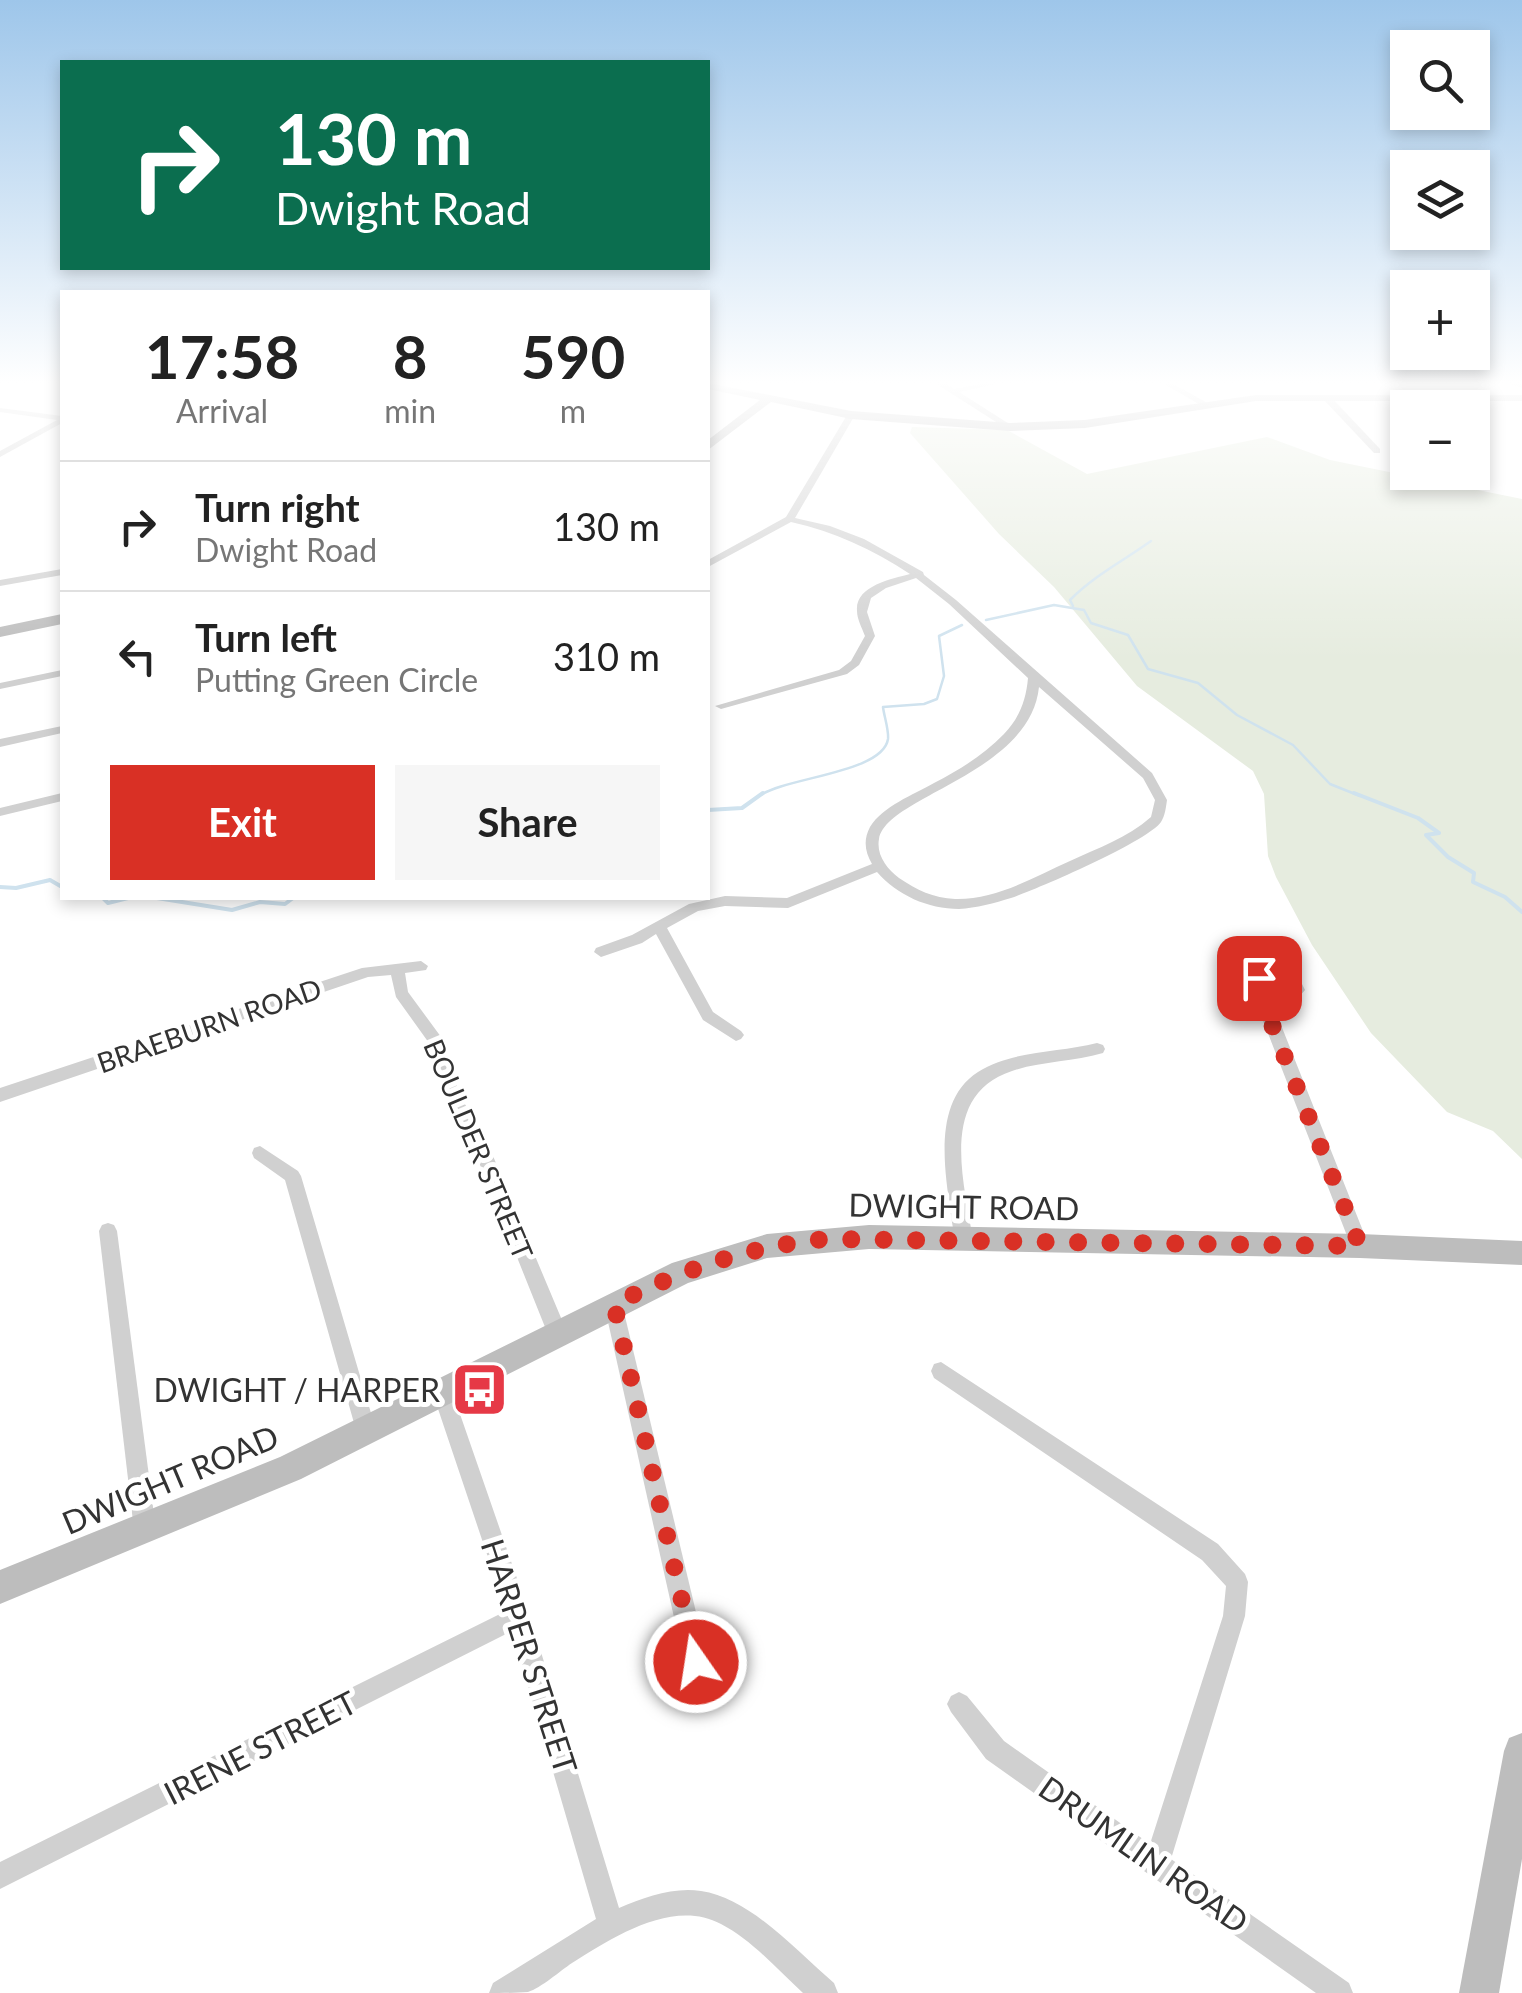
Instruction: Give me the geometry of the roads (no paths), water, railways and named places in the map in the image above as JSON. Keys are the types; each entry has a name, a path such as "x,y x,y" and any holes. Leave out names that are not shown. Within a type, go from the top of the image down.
{"street":[{"path":"710,563 790,519 816,474"},
{"path":"790,519 836,529 940,588 1148,776 1160,800 1157,819 1124,841 1000,900 955,904 917,894 895,882 880,866 872,848 876,829 890,814 955,776 1012,732 1029,710 1034,677"},
{"path":"0,584 60,572"},
{"path":"721,706 838,675 856,663 870,636 862,614 863,600 881,587 920,574"},
{"path":"0,632 60,619"},
{"path":"0,686 60,673"},
{"path":"0,743 60,730"},
{"path":"0,812 60,797"},
{"path":"601,952 638,939 688,910 712,902 796,901 880,866"},
{"path":"659,926 708,1016 736,1035"},
{"name":"BRAEBURN ROAD","path":"0,1096 367,972 421,966"},
{"name":"BOULDER STREET","path":"397,969 401,993 436,1041 452,1098 478,1137 557,1332"},
{"path":"1271,1019 1360,1246"},
{"path":"964,1240 953,1125 964,1092 979,1077 1005,1066 1097,1049"},
{"path":"260,1152 292,1176 366,1430"},
{"path":"108,1232 145,1530"},
{"name":"DWIGHT ROAD","path":"0,1587 145,1530 366,1430 698,1265 779,1244 855,1238 1360,1246 1521,1254"},
{"path":"614,1304 696,1662"},
{"path":"942,1371 1210,1552 1236,1582 1234,1616 1157,1862"},
{"name":"HARPER STREET","path":"442,1391 518,1616 610,1923"},
{"name":"IRENE STREET","path":"0,1876 518,1616"},
{"name":"DRUMLIN ROAD","path":"960,1704 995,1750 1339,1993"},
{"path":"1479,1993 1522,1751"},
{"path":"503,1993 610,1923 674,1901 728,1912 824,1993"}],"waterway":[{"path":"1073,606 1070,600 1080,591 1151,541"},
{"path":"986,620 1054,605 1084,610 1091,623 1128,635 1148,669 1198,683 1237,715 1293,745 1330,784 1360,796"},
{"path":"759,796 852,767 882,750 888,739 883,707 924,704 937,699 944,676 939,636 962,625"},
{"path":"710,810 742,808 763,793"},
{"path":"1354,793 1418,818 1439,833 1426,835 1448,857 1474,873 1473,882 1505,897 1522,912"},
{"path":"0,887 16,888 50,880 60,886"},
{"path":"105,900 120,900"},
{"path":"170,900 232,910 260,902 285,904 290,900"}],"place":[{"name":"DWIGHT / HARPER","path":"479,1389"}]}
